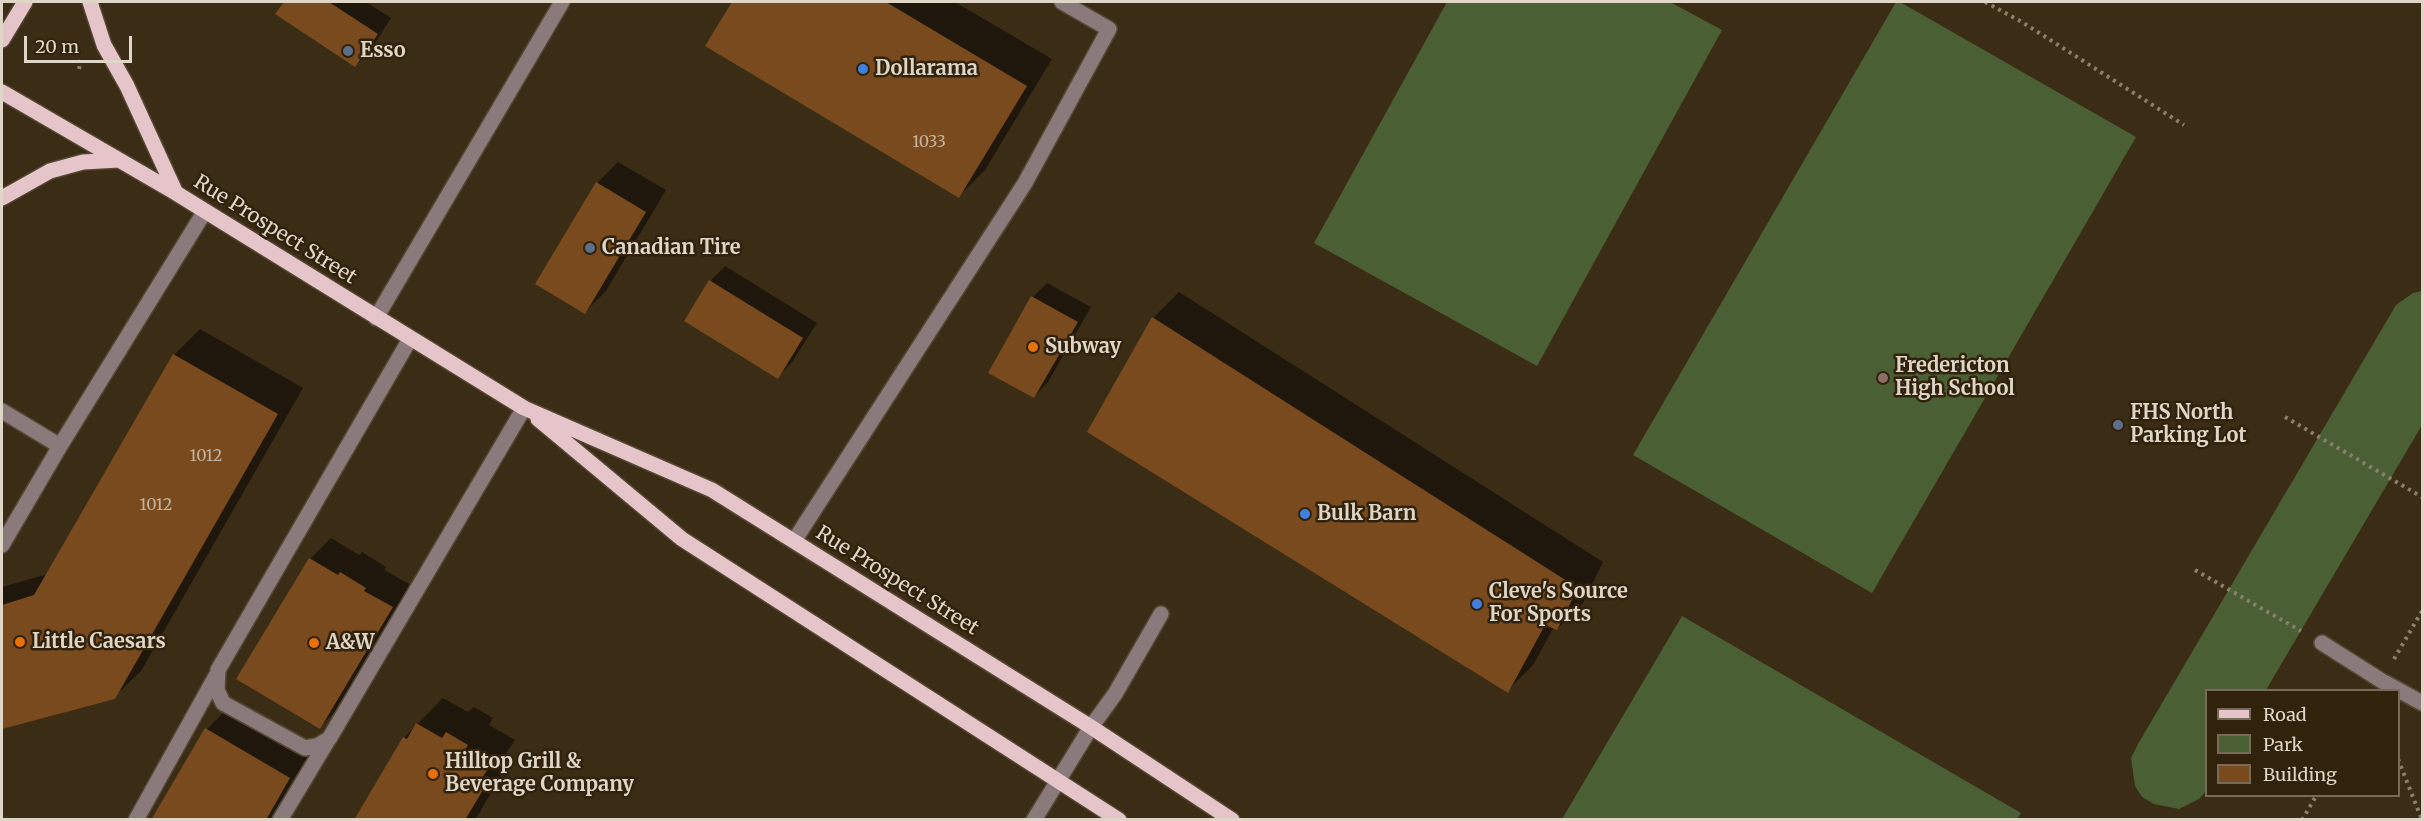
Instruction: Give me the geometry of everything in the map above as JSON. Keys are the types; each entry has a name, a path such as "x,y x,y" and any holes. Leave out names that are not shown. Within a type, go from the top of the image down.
{"main road":[{"path":"2,40 25,2"},
{"path":"90,2 104,45 127,86 176,192"},
{"name":"Rue Prospect Street","path":"2,92 176,192 524,408 712,490 1091,727 1232,819"},
{"path":"2,198 50,171 83,162 118,160"},
{"name":"Rue Prospect Street","path":"524,408 682,539 1119,819"}],"lane":[{"path":"376,318 562,2"},
{"path":"794,541 1025,183 1109,29 1062,2"},
{"path":"2,545 60,446 205,211"},
{"path":"136,819 218,670 410,339"},
{"path":"280,819 524,408"},
{"path":"2,411 60,446"},
{"path":"1034,819 1091,727 1115,694 1161,614"},
{"path":"2322,643 2397,689"},
{"path":"218,670 217,690 223,703 305,748 317,746 329,739"},
{"path":"2400,691 2422,703"}],"path":[{"path":"1985,2 2022,22 2184,125"},
{"path":"79,69 81,56"},
{"path":"2285,417 2422,497"},
{"path":"2195,570 2322,643"},
{"path":"2382,681 2422,611"},
{"path":"2400,764 2422,819"},
{"path":"2302,819 2315,797"}],"green space":[{"path":"1447,2 1670,2 1722,30 1537,366 1314,243"},
{"path":"1896,2 1900,2 2136,137 1872,593 1633,455"},
{"path":"2422,291 2422,425 2267,689 2205,689 2205,792 2199,799 2179,809 2154,804 2142,797 2135,786 2131,758 2138,744 2396,305 2413,293"},
{"path":"1682,616 2021,813 2017,819 1562,819"}],"building":[{"name":"Esso","path":"284,2 329,2 378,34 355,67 275,14"},
{"path":"732,2 886,2 1027,86 959,198 705,46"},
{"name":"Canadian Tire","path":"596,182 646,212 585,314 535,284"},
{"path":"709,280 803,338 778,379 684,321"},
{"name":"Subway","path":"1031,296 1078,322 1034,398 988,373"},
{"path":"1152,317 1578,588 1557,630 1545,625 1508,693 1087,432"},
{"path":"173,354 278,414 115,699 2,729 2,605 34,595"},
{"name":"A&W","path":"309,558 338,575 340,572 366,588 364,591 393,607 320,729 236,679"},
{"name":"Hilltop Grill & Beverage Company","path":"416,723 442,738 446,732 468,745 464,751 490,766 480,781 486,785 465,820 354,820 403,737 407,739"},
{"path":"205,728 290,778 266,820 151,820"}],"place":[{"name":"Esso","path":"348,51"},
{"name":"Dollarama","path":"863,69"},
{"name":"Canadian Tire","path":"590,248"},
{"name":"Subway","path":"1033,347"},
{"name":"Fredericton High School","path":"1883,378"},
{"name":"FHS North Parking Lot","path":"2118,425"},
{"name":"Bulk Barn","path":"1305,514"},
{"name":"Cleve's Source For Sports","path":"1477,604"},
{"name":"Little Caesars","path":"20,642"},
{"name":"A&W","path":"314,643"},
{"name":"Hilltop Grill & Beverage Company","path":"433,774"}]}
